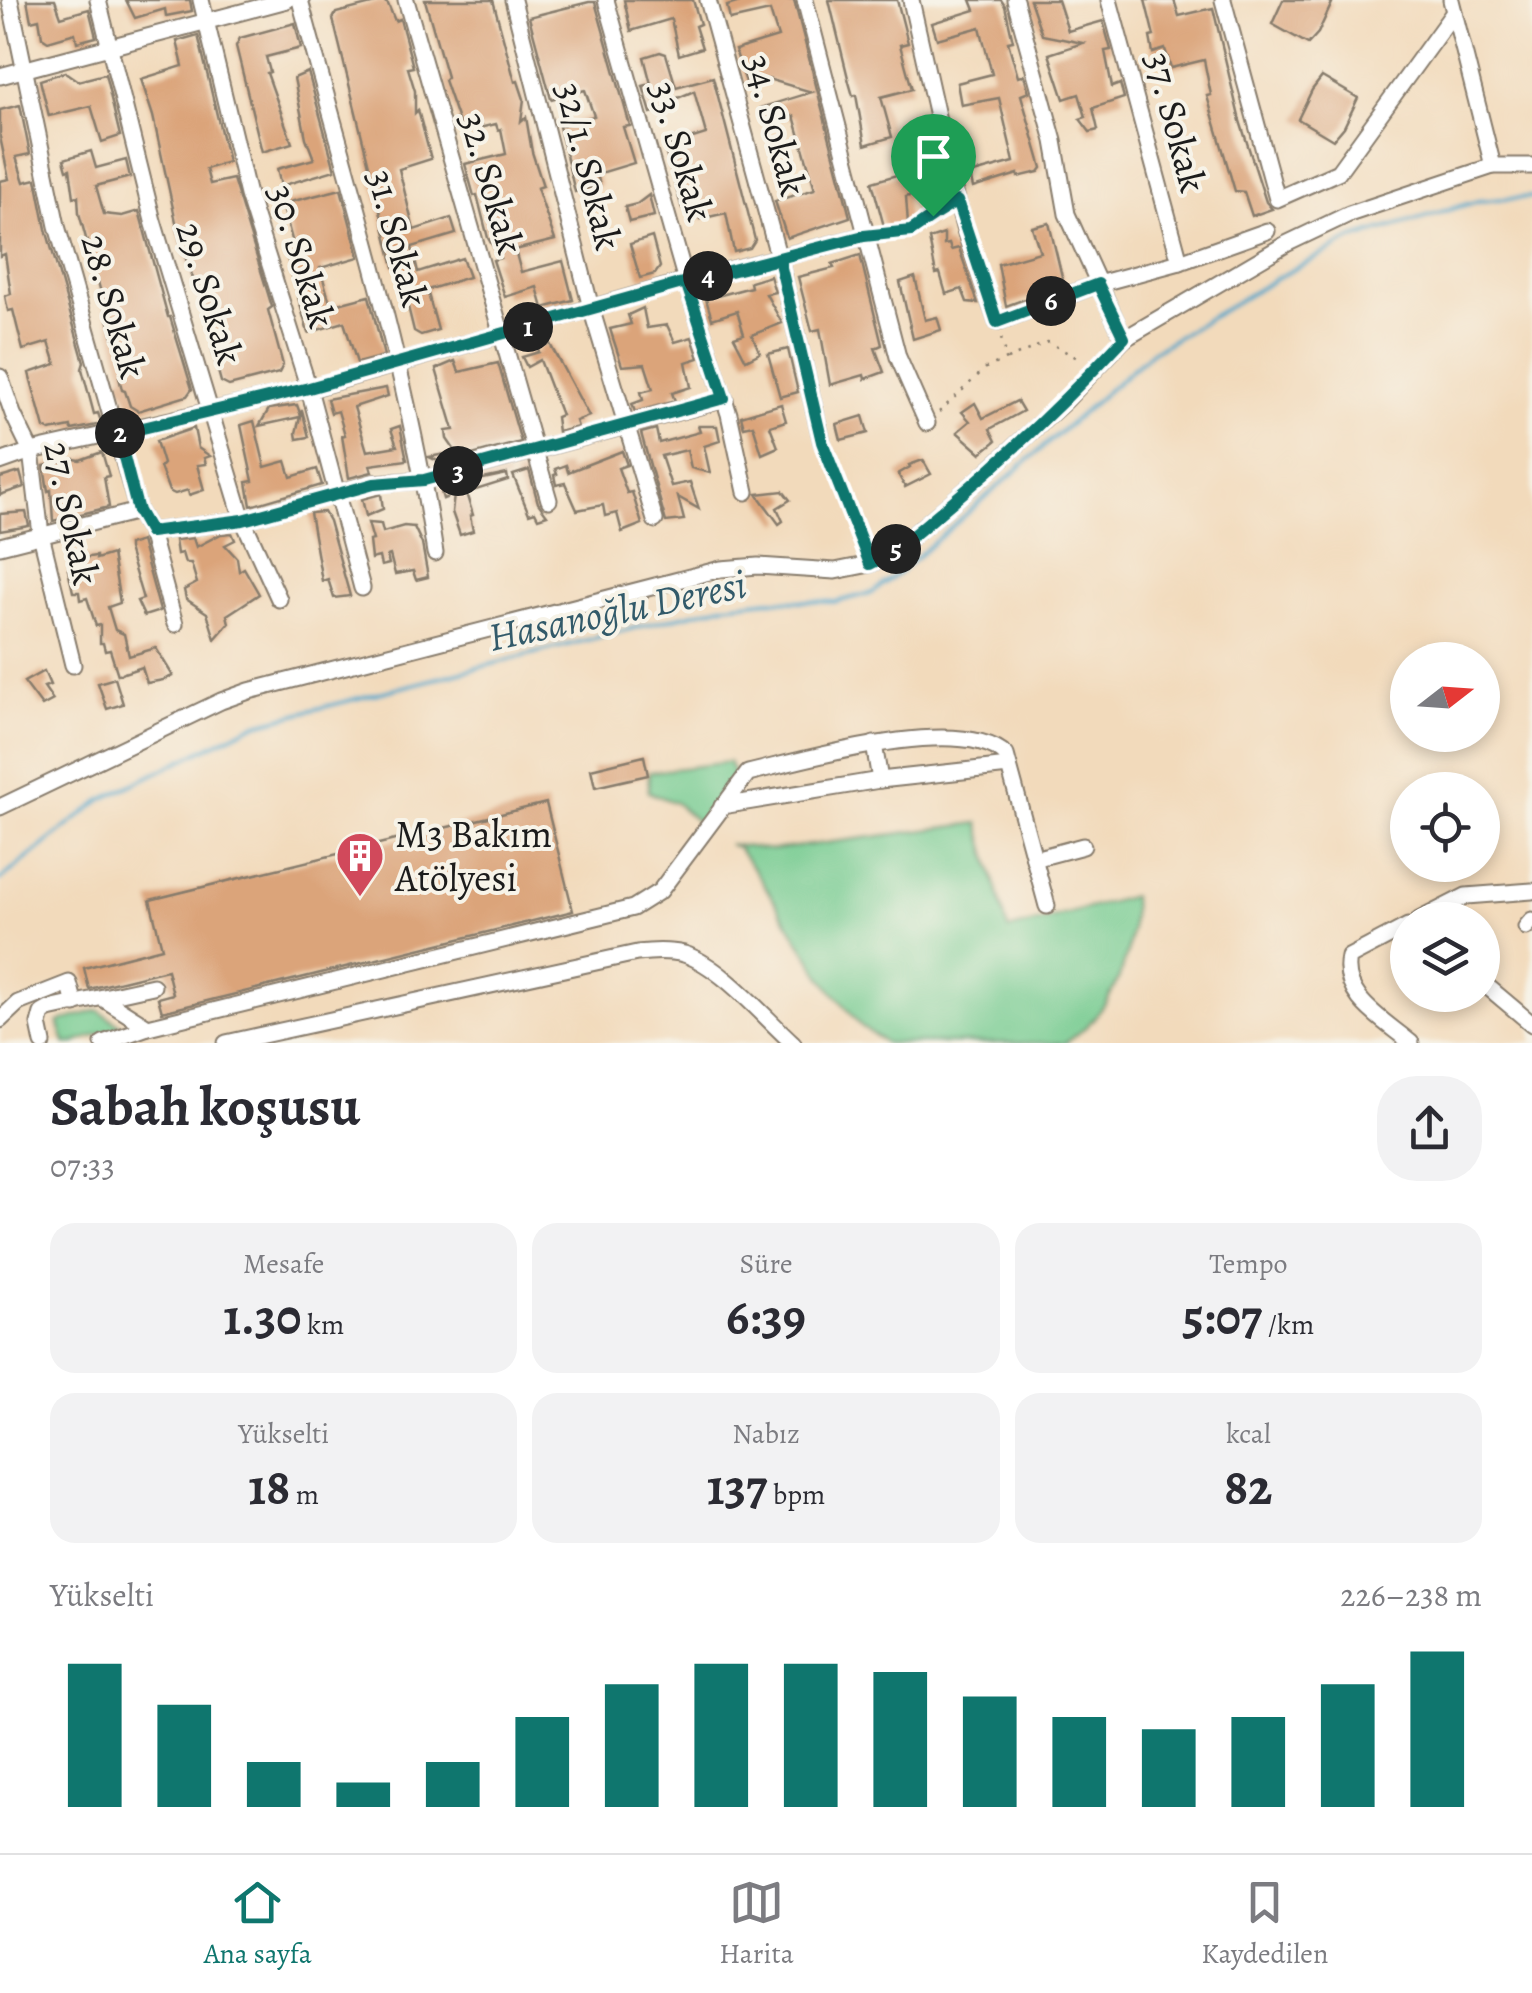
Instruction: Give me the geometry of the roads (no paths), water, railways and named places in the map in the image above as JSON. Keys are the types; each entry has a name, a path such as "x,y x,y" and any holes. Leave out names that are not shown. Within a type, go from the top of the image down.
{"street":[{"name":"28. Sokak","path":"10,0 58,226 138,511 150,532 175,624"},
{"name":"29. Sokak","path":"98,0 153,221 243,520 279,599"},
{"name":"30. Sokak","path":"201,0 248,194 309,388 362,588"},
{"path":"0,76 287,0"},
{"name":"31. Sokak","path":"300,0 398,364 424,480 435,553"},
{"name":"32. Sokak","path":"406,0 549,500"},
{"name":"32/1. Sokak","path":"513,0 591,308 656,520"},
{"name":"33. Sokak","path":"606,0 686,282 724,398 746,492"},
{"name":"34. Sokak","path":"708,0 779,259 822,442"},
{"path":"805,0 898,357 927,423"},
{"path":"911,0 957,201 997,322 1098,284 1180,262 1267,231"},
{"path":"1014,0 1054,141 1067,214 1124,338"},
{"name":"37. Sokak","path":"1109,0 1180,262"},
{"path":"1222,0 1278,199 1338,172 1452,6"},
{"path":"1452,6 1494,166"},
{"path":"0,807 249,691 722,569 758,566 835,570 870,564 892,553 977,481 1066,400 1124,338 1286,244 1349,214 1494,166 1532,166"},
{"path":"0,462 309,388 864,236"},
{"name":"27. Sokak","path":"0,377 12,414 31,452 41,535 72,665"},
{"path":"150,532 243,520 374,484 424,480 724,398"},
{"path":"0,546 138,511"},
{"path":"104,1043 148,1028 633,908 660,891 748,773 874,744 918,739 968,741 1000,750 1006,756 1047,906"},
{"path":"874,744 880,780"},
{"path":"722,806 880,780 1009,766"},
{"path":"1034,859 1083,846"},
{"path":"1454,902 1466,896 1532,891"},
{"path":"1390,935 1349,957 1346,970 1352,992 1411,1043"},
{"path":"226,1043 637,952 664,950 688,955 716,972 793,1043"},
{"path":"0,1020 18,1002 69,982 74,1004"},
{"path":"44,1043 39,1024 42,1014 153,986"},
{"path":"1500,997 1532,1024"},
{"path":"102,998 148,1028"}],"waterway":[{"name":"Hasanoğlu Deresi","path":"0,880 101,800 253,725 725,605 769,600 836,602 872,593 1152,352 1352,239 1478,201 1532,197"}],"place":[{"name":"M3 Bakım Atölyesi","path":"360,898"}]}
